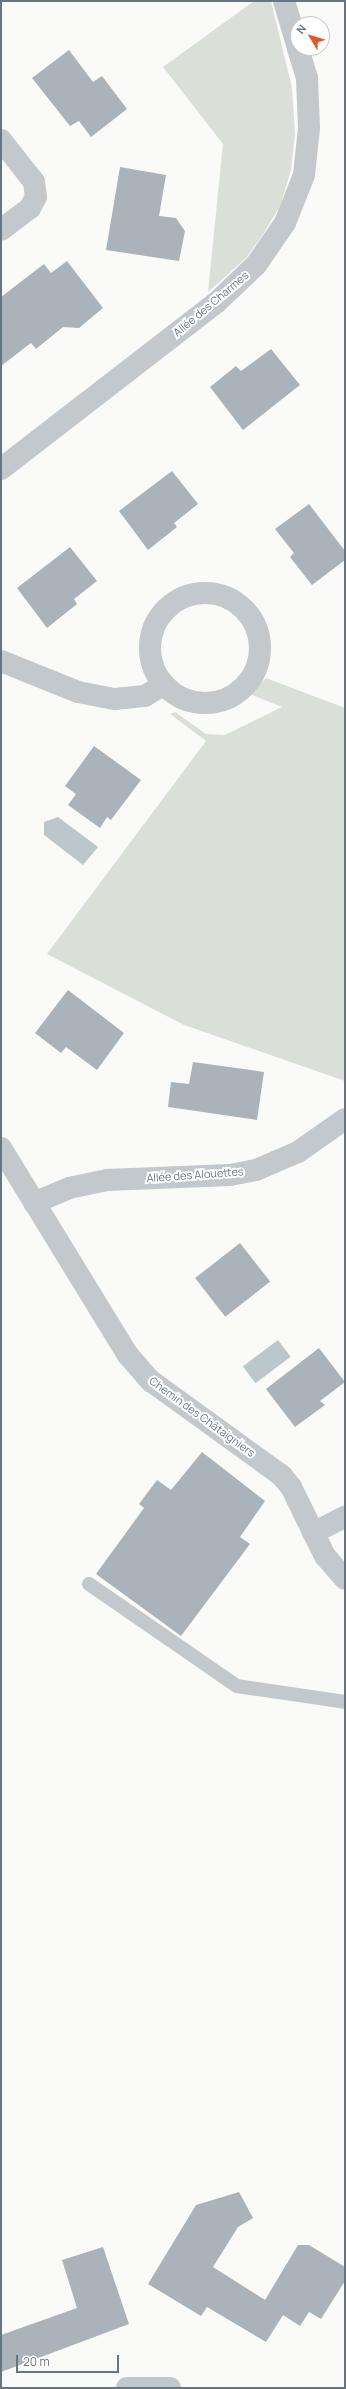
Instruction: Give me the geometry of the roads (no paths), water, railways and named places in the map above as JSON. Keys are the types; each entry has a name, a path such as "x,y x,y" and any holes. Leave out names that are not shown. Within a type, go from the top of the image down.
{"street":[{"name":"Allée des Charmes","path":"284,1 290,21"},
{"name":"Allée des Charmes","path":"1,469 217,302 256,266 285,223 304,175 309,128 307,78 300,56"},
{"path":"1,140 34,182 36,197 30,208 1,230"},
{"path":"202,592 219,594 237,602 250,615 258,632 260,650 256,668 247,684 232,696 214,702 195,702 164,684 155,670 150,652 158,619 170,606 185,596 202,592"},
{"path":"1,661 78,692 115,699 145,696 164,684"},
{"name":"Allée des Alouettes","path":"34,1203 69,1188 107,1180 230,1175 256,1170 292,1155 345,1119"},
{"name":"Chemin des Châtaigniers","path":"1,1148 128,1355 151,1381 282,1476 291,1487 325,1556 345,1578"},
{"path":"313,1533 345,1517"},
{"path":"126,2388 170,2388"}],"lane":[{"path":"89,1584 236,1686 345,1702"}]}
